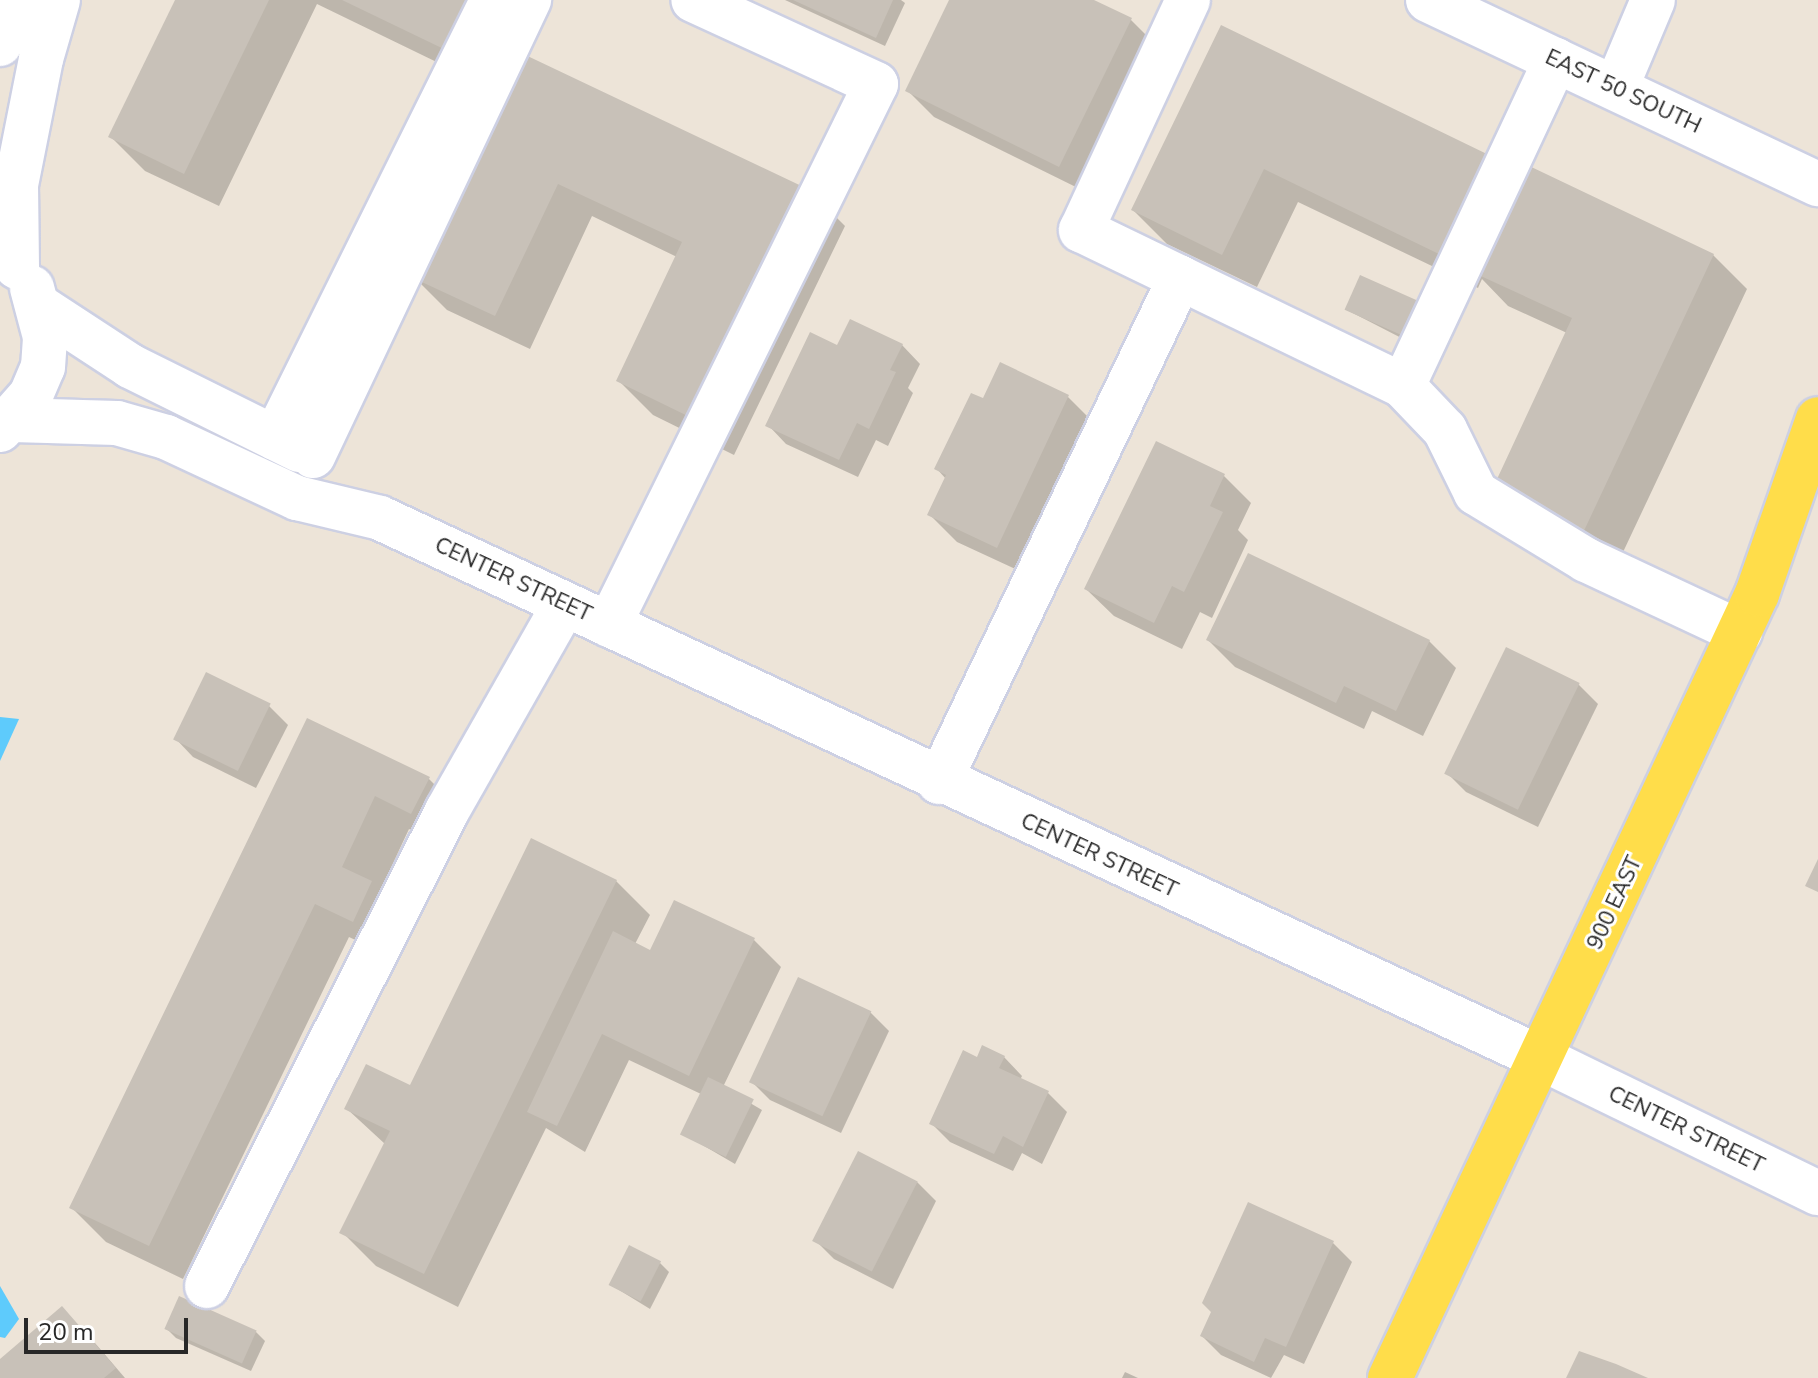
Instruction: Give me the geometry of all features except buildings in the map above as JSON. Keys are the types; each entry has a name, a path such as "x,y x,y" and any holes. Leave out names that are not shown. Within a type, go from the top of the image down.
{"main road":[{"name":"900 EAST","path":"1390,1378 1543,1059 1740,632 1818,419"}],"street":[{"path":"0,44 20,0"},
{"path":"7,425 43,367 45,337 40,307 9,258 16,185 41,59 58,0"},
{"path":"294,447 492,0"},
{"path":"294,447 529,0"},
{"path":"609,625 876,84 693,0"},
{"path":"1188,0 1081,230 1403,386 1445,430 1476,493 1586,560 1740,632"},
{"name":"EAST 50 SOUTH","path":"1428,0 1818,184"},
{"path":"1616,88 1653,0"},
{"path":"1403,386 1556,60"},
{"path":"939,782 1180,278"},
{"name":"CENTER STREET","path":"40,307 130,366 294,447 380,518"},
{"name":"CENTER STREET","path":"7,425 129,427 166,437 297,498 380,518 939,782 1543,1059 1818,1193"},
{"path":"207,1286 447,811 564,605"}],"water":[{"path":"0,717 19,719 0,761"},
{"path":"0,1286 19,1319 5,1338 0,1337"}]}
